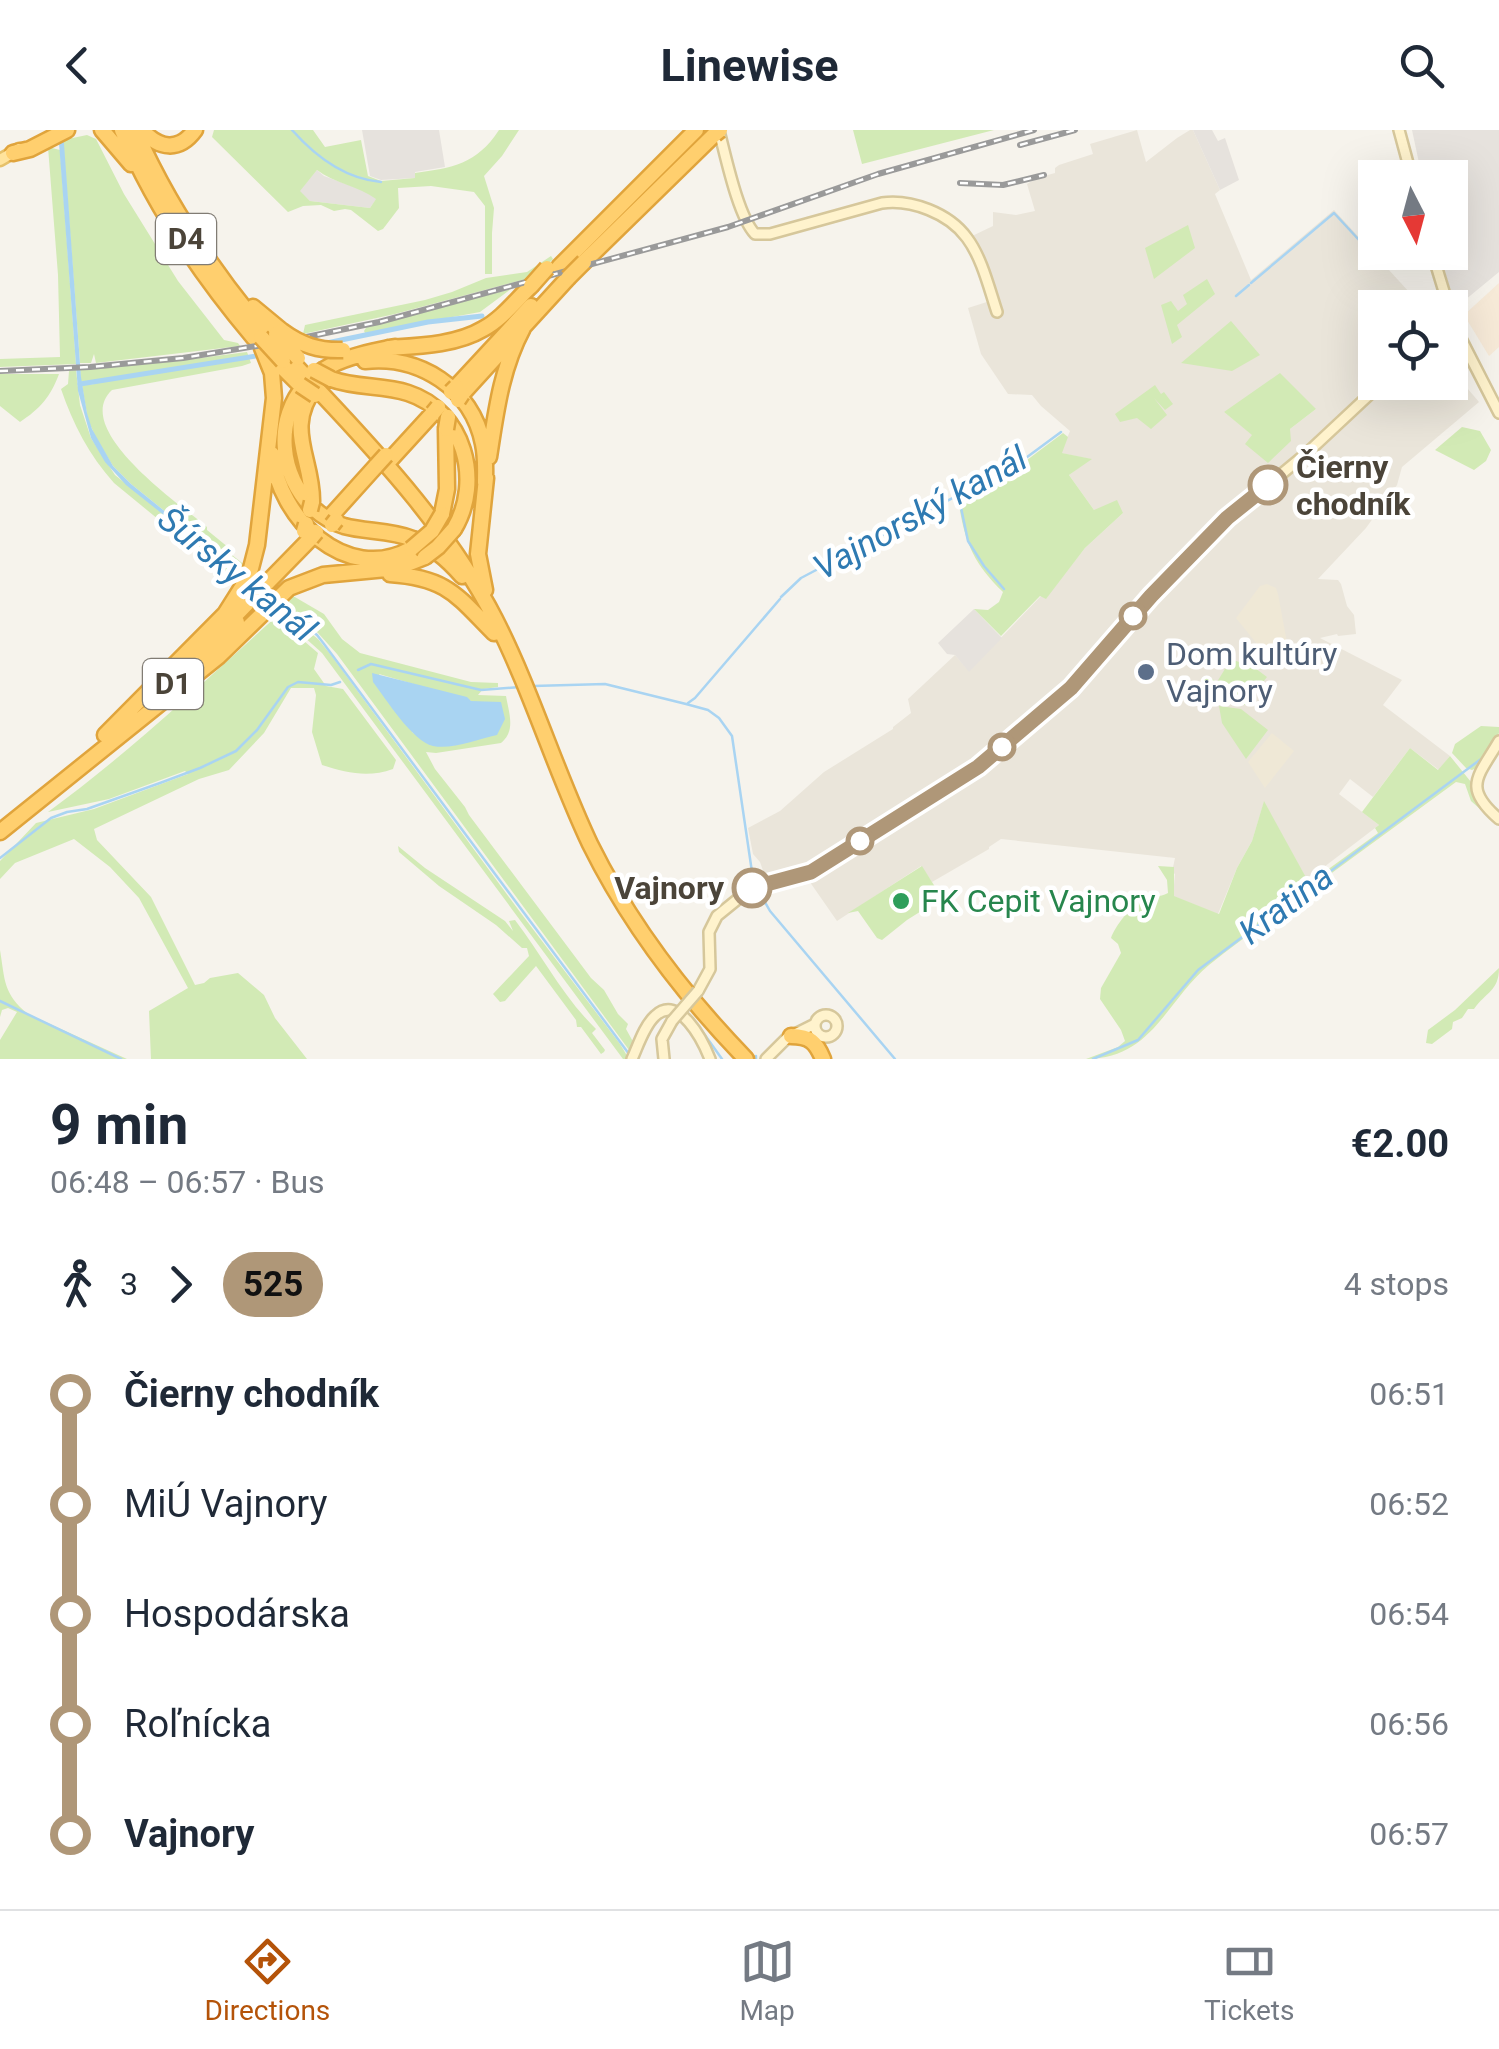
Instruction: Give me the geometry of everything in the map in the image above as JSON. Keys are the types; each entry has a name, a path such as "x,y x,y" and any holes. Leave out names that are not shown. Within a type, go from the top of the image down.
{"highway":[{"path":"102,130 155,197 202,272 267,337 314,348 395,348"},
{"path":"134,130 155,197"},
{"path":"134,130 169,146 189,138 195,130"},
{"path":"134,130 194,228 254,307 267,337"},
{"name":"D4","path":"134,130 189,232 224,282 284,361 322,388 419,502 474,583 522,685 577,828 616,904 675,990 742,1059"},
{"path":"470,586 445,558 418,541 342,525 320,515 299,490 288,467 284,440 295,399 309,380 339,360 448,341 486,328 557,274 683,130"},
{"path":"281,582 294,549 381,460 438,413 483,352 696,130"},
{"path":"483,352 636,196 715,131"},
{"path":"6,156 57,132"},
{"path":"454,391 542,307 557,274"},
{"path":"483,352 542,307"},
{"path":"494,626 478,554 501,380 522,328"},
{"path":"318,525 300,425 309,395 328,374 346,366 371,360 397,362 422,368 439,378 461,397 480,431 485,484"},
{"path":"249,606 274,391 284,361"},
{"path":"271,423 273,464 280,487 294,513 315,537 358,557 389,558 438,547 454,528 465,504 468,468 461,442 450,424 428,403 409,393 348,384 322,388"},
{"name":"D4","path":"322,388 415,506 494,626"},
{"path":"281,582 397,568 418,553 442,514 447,489 438,413"},
{"path":"370,572 418,577 443,586 494,626"},
{"name":"D1","path":"0,832 91,758 249,606 281,582"},
{"name":"D1","path":"0,822 105,735 225,614 249,606"},
{"path":"821,1032 825,1059"},
{"path":"797,1033 808,1037 825,1059"}],"street":[{"path":"1398,130 1407,160"},
{"path":"715,131 754,233 767,235 882,203 914,204 964,234 974,249 996,312"},
{"path":"1468,355 1499,413"},
{"path":"664,1059 662,1039 710,969 710,932 714,920 733,901 756,888 811,872 978,767 1074,685 1151,596 1222,523 1364,400"},
{"path":"1499,741 1476,789 1480,800 1499,818"},
{"path":"634,1054 654,1016 674,1010 693,1028 710,1059"},
{"path":"766,1059 797,1033 821,1032"}],"shaded area":[{"path":"362,130 439,130 445,167 415,172 415,178 381,180 370,176"},
{"path":"1137,130 1146,162 1193,130 1220,190 1215,194 1251,280 1334,210 1358,236 1358,270 1389,270 1407,290 1358,290 1358,400 1468,400 1468,389 1479,402 1402,467 1397,485 1366,528 1318,579 1338,580 1341,584 1354,615 1356,634 1320,638 1402,680 1383,705 1450,756 1439,770 1410,748 1373,797 1350,779 1339,794 1379,825 1307,880 1264,802 1252,841 1218,914 1173,896 1175,858 1001,839 932,882 921,866 837,921 805,875 768,885 753,854 748,828 780,811 824,772 893,729 911,713 908,699 955,655 969,671 1041,596 1046,598 1085,548 1123,513 1094,510 1069,475 1090,459 1061,453 1070,431 1032,395 1008,394 981,354 968,308 990,301 970,237 993,226 993,212 1016,215 1035,211 1027,184 1055,173 1059,165 1093,154 1090,144","holes":["1316,409 1290,429 1253,435 1224,412"]},
{"path":"1193,130 1212,130 1218,141 1225,138 1239,180 1220,190"},
{"path":"1412,130 1499,130 1499,272 1468,298 1468,290 1450,290 1445,270 1468,270 1468,160 1418,160"},
{"path":"317,170 377,198 370,208 310,201 299,191"},
{"path":"1499,283 1499,347 1489,356 1468,322 1468,311"},
{"path":"1260,586 1276,588 1278,594 1288,648 1274,665 1236,618"},
{"path":"974,609 1002,638 969,672 938,643"},
{"path":"1272,733 1294,751 1265,788 1248,762"}],"green space":[{"path":"214,130 313,130 325,147 361,140 368,176 381,181 415,178 415,173 463,162 482,150 499,130 519,130 484,176 494,208 492,274 485,274 485,206 474,192 431,186 398,188 399,208 378,231 351,210 334,211 321,205 288,212 212,137","holes":["317,170 362,191 376,199 370,208 310,201 300,191"]},
{"path":"853,130 994,130 862,164"},
{"path":"87,135 96,139 124,194 178,281 224,340 240,346 96,363 94,354 91,363 80,363 63,140"},
{"path":"48,147 60,150 76,364 0,367 0,359 60,357"},
{"path":"1188,225 1195,248 1154,279 1145,248"},
{"path":"551,256 553,259 537,276 303,334 305,325 425,300 486,278 527,272"},
{"path":"1207,279 1215,294 1177,325 1182,337 1172,344 1161,305 1171,301 1178,311 1187,304 1183,295"},
{"path":"511,289 480,312 364,331 367,326"},
{"path":"1231,321 1260,355 1232,371 1181,363"},
{"path":"247,352 251,363 242,366 112,390 103,406 105,425 117,445 154,484 234,552 232,555 246,566 240,572 113,466 88,420 82,385 96,381 81,381 80,369"},
{"path":"76,370 80,405 91,438 115,475 243,578 239,582 105,472 83,439 61,389 68,384 69,371"},
{"path":"1280,373 1316,409 1290,429 1291,441 1268,463 1245,444 1252,435 1224,412"},
{"path":"0,374 59,374 44,401 20,422 0,406"},
{"path":"1155,385 1173,404 1165,410 1154,398 1167,415 1151,429 1137,418 1120,422 1115,414"},
{"path":"1462,427 1480,431 1491,450 1486,461 1474,470 1435,450"},
{"path":"1063,433 1068,437 1062,453 1092,459 1069,475 1094,510 1117,500 1123,513 1085,548 1046,599 1040,596 1001,636 974,609 988,610 999,602 1003,592 971,550 958,498 1019,466"},
{"path":"288,593 324,614 342,639 360,653 471,682 498,683 498,687 483,689 478,695 506,696 510,727 501,743 426,752 469,815 628,1024 626,1029 636,1047 632,1054 337,654 278,601","holes":["379,674 471,701 472,740 451,746 413,733"]},
{"path":"274,604 318,639 331,655 629,1059 623,1059 322,653 283,618"},
{"path":"276,617 318,653 314,669 326,686 343,689 396,760 393,769 366,774 322,765 312,732 314,688 291,688 264,733 229,770 199,779 94,829 97,840 151,897 195,985 238,973 264,995 275,1018 307,1059 151,1059 149,1011 188,988 139,898 110,867 74,839 15,863 0,879 0,861 36,823 94,809 188,774 185,771 109,799 48,812 136,742"},
{"path":"1231,659 1267,677 1245,705 1212,697 1202,699 1216,688 1213,683 1206,688 1203,679 1209,677 1217,682"},
{"path":"1219,706 1241,709 1268,730 1246,759 1222,723"},
{"path":"1481,726 1499,727 1499,733 1481,766 1472,770 1452,753 1455,744"},
{"path":"1410,748 1438,770 1450,756 1471,782 1478,803 1499,821 1499,826 1471,801 1465,784 1456,782 1329,875 1317,892 1312,881 1378,833 1375,828 1379,825 1362,812"},
{"path":"1264,801 1314,892 1302,896 1209,965 1143,1039 1108,1056 1086,1059 1125,1041 1100,999 1101,988 1121,953 1111,938 1120,922 1143,899 1168,893 1167,880 1158,866 1174,867 1174,896 1219,914 1252,841"},
{"path":"398,846 505,921 513,931 509,921 515,920 563,990 596,1029 592,1033 604,1052 601,1054 577,1027 576,1020 536,966 500,1002 493,994 529,956 527,948 439,886 399,852"},
{"name":"FK Cepit Vajnory","path":"922,866 942,898 882,940 858,911 848,913"},
{"path":"0,950 9,993 28,1014 127,1059 0,1059 0,1040 17,1012 8,1008 2,1010 0,1017"},
{"path":"1499,968 1494,987 1474,1009 1468,1009 1453,1022 1452,1029 1432,1044 1426,1043 1428,1030"}],"water":[{"path":"58,130 63,130 81,377 92,429 113,466 131,484 243,578 126,485 105,462 91,438 78,391"},
{"path":"372,673 471,701 501,702 505,719 497,735 457,745 433,746 400,718 373,682"}],"waterway":[{"path":"292,130 332,165 381,182"},
{"name":"Vajnorský kanál","path":"1251,283 1334,213 1358,239"},
{"name":"Vajnorský kanál","path":"1236,296 1249,285"},
{"path":"322,344 428,322 482,316"},
{"path":"80,384 262,355"},
{"name":"Vajnorský kanál","path":"781,597 801,578 1019,463 1061,432"},
{"path":"959,498 968,541 1004,589"},
{"name":"Vajnorský kanál","path":"688,703 780,599"},
{"name":"Šúrsky kanál","path":"278,604 317,635 629,1054"},
{"path":"358,670 371,664 481,690 520,687"},
{"path":"0,858 51,818 160,783 236,751 257,730 288,687 298,682 340,682"},
{"path":"533,686 605,684 708,710 719,718 732,736 757,888 770,911 895,1059"},
{"name":"Kratina","path":"1093,1059 1138,1040 1198,970 1485,756"},
{"path":"0,1001 121,1059"},
{"path":"702,1031 722,1059"}],"railway":[{"path":"0,371 183,358 379,322 728,227 878,174 1034,130"},
{"path":"1020,145 1075,130"},
{"path":"960,183 1003,185 1044,175"}],"bus line":[{"name":"525","path":"752,888 811,872 978,767 1071,688 1151,596 1227,518 1268,485"}],"place":[{"name":"Čierny chodník","path":"1268,485"},
{"name":"Dom kultúry Vajnory","path":"1146,672"},
{"name":"Vajnory","path":"752,888"},
{"name":"FK Cepit Vajnory","path":"901,901"}]}
